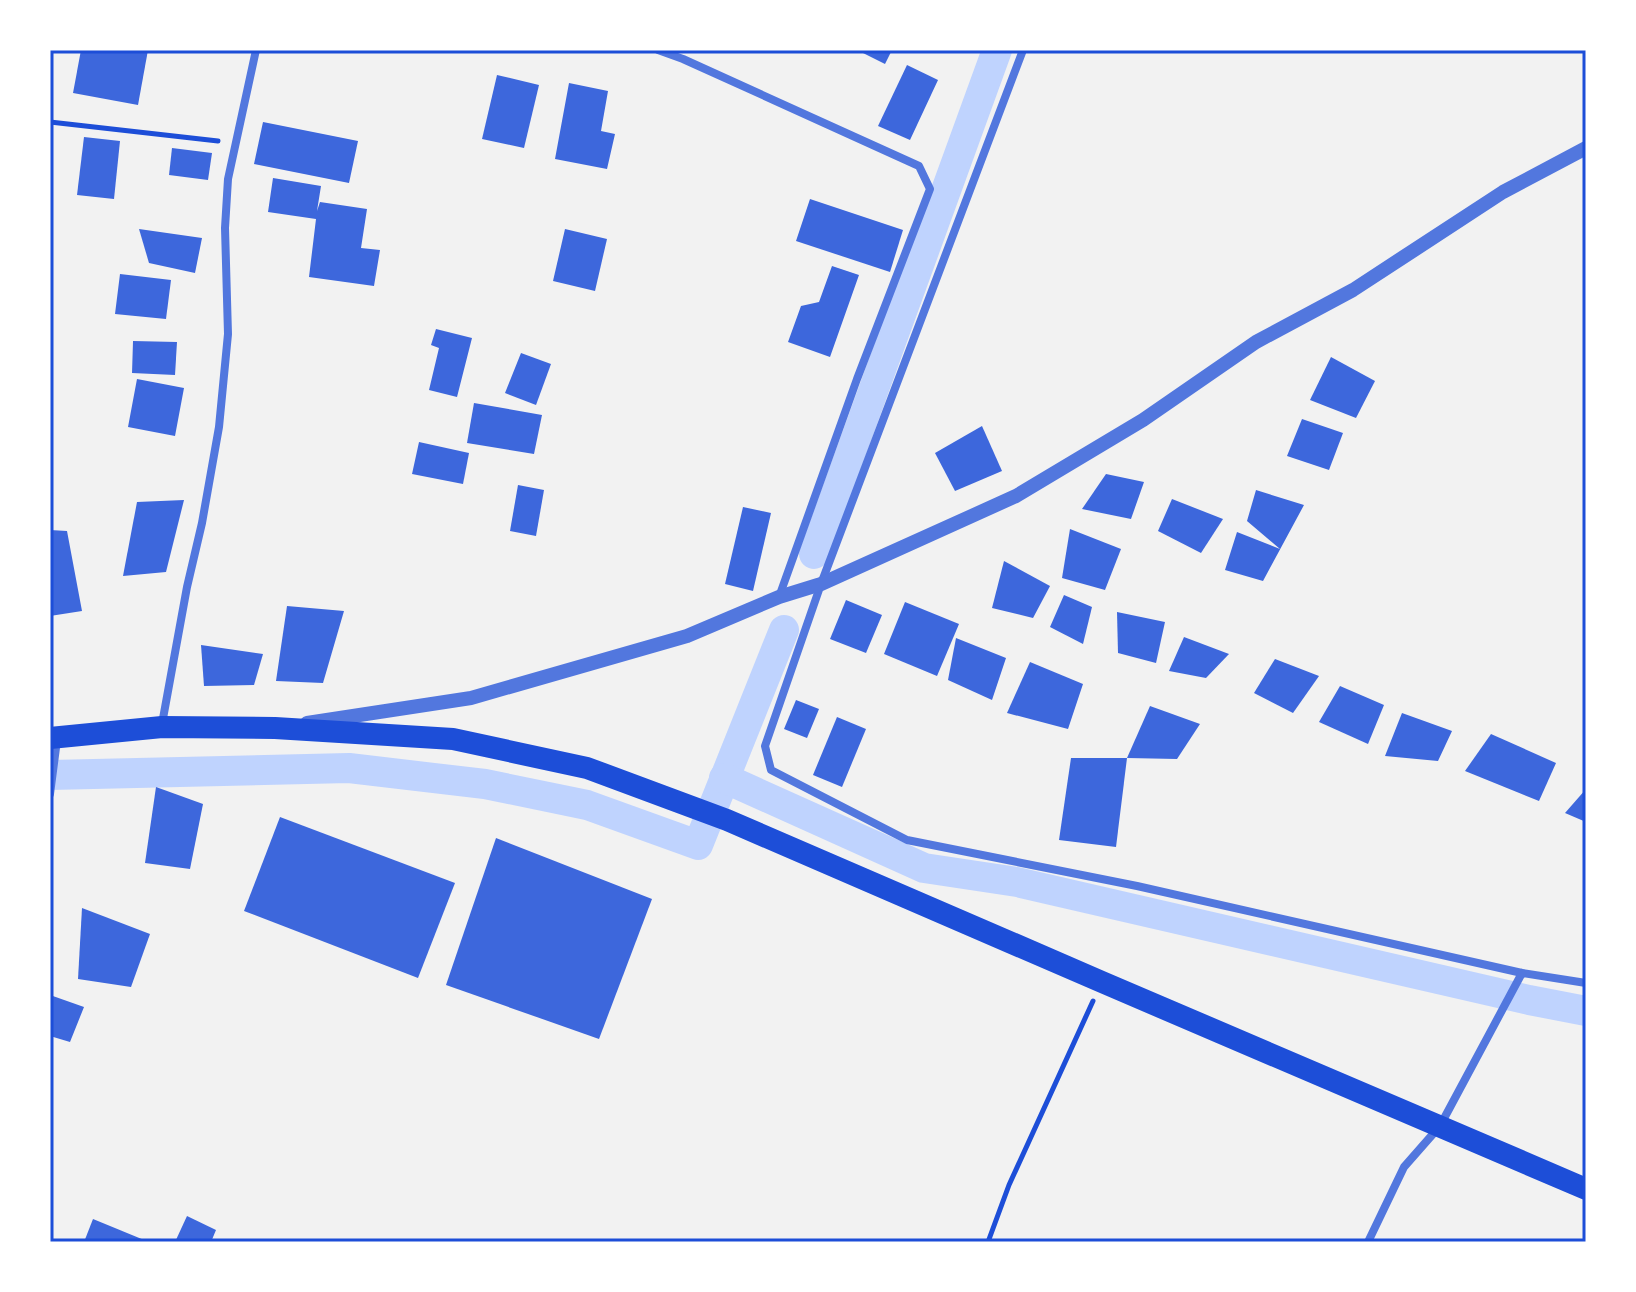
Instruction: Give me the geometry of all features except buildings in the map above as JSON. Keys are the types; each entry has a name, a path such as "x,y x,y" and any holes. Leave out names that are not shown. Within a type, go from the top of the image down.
{"highway":[{"path":"54,745 162,727 275,728 453,739 587,768 727,820 1586,1189"}],"street":[{"path":"162,727 219,427 228,334 225,228 228,179 256,50"},
{"path":"658,50 919,166 930,189 857,379 779,597"},
{"path":"1023,50 821,584 765,746 771,770 907,840 1137,886 1522,973 1586,983"},
{"path":"275,728 471,698 687,636 779,597 821,584 1016,496 1143,420 1256,342 1353,290 1503,192 1586,148"},
{"path":"51,793 54,745"},
{"path":"1368,1242 1404,1167 1440,1126 1522,973"}],"path":[{"path":"50,122 235,143"},
{"path":"988,1242 1009,1185 1102,982"}],"waterway":[{"path":"814,554 997,50"},
{"path":"50,775 349,768 485,784 587,805 698,845 784,630"},
{"path":"724,778 924,868 1017,882 1586,1011"}]}
